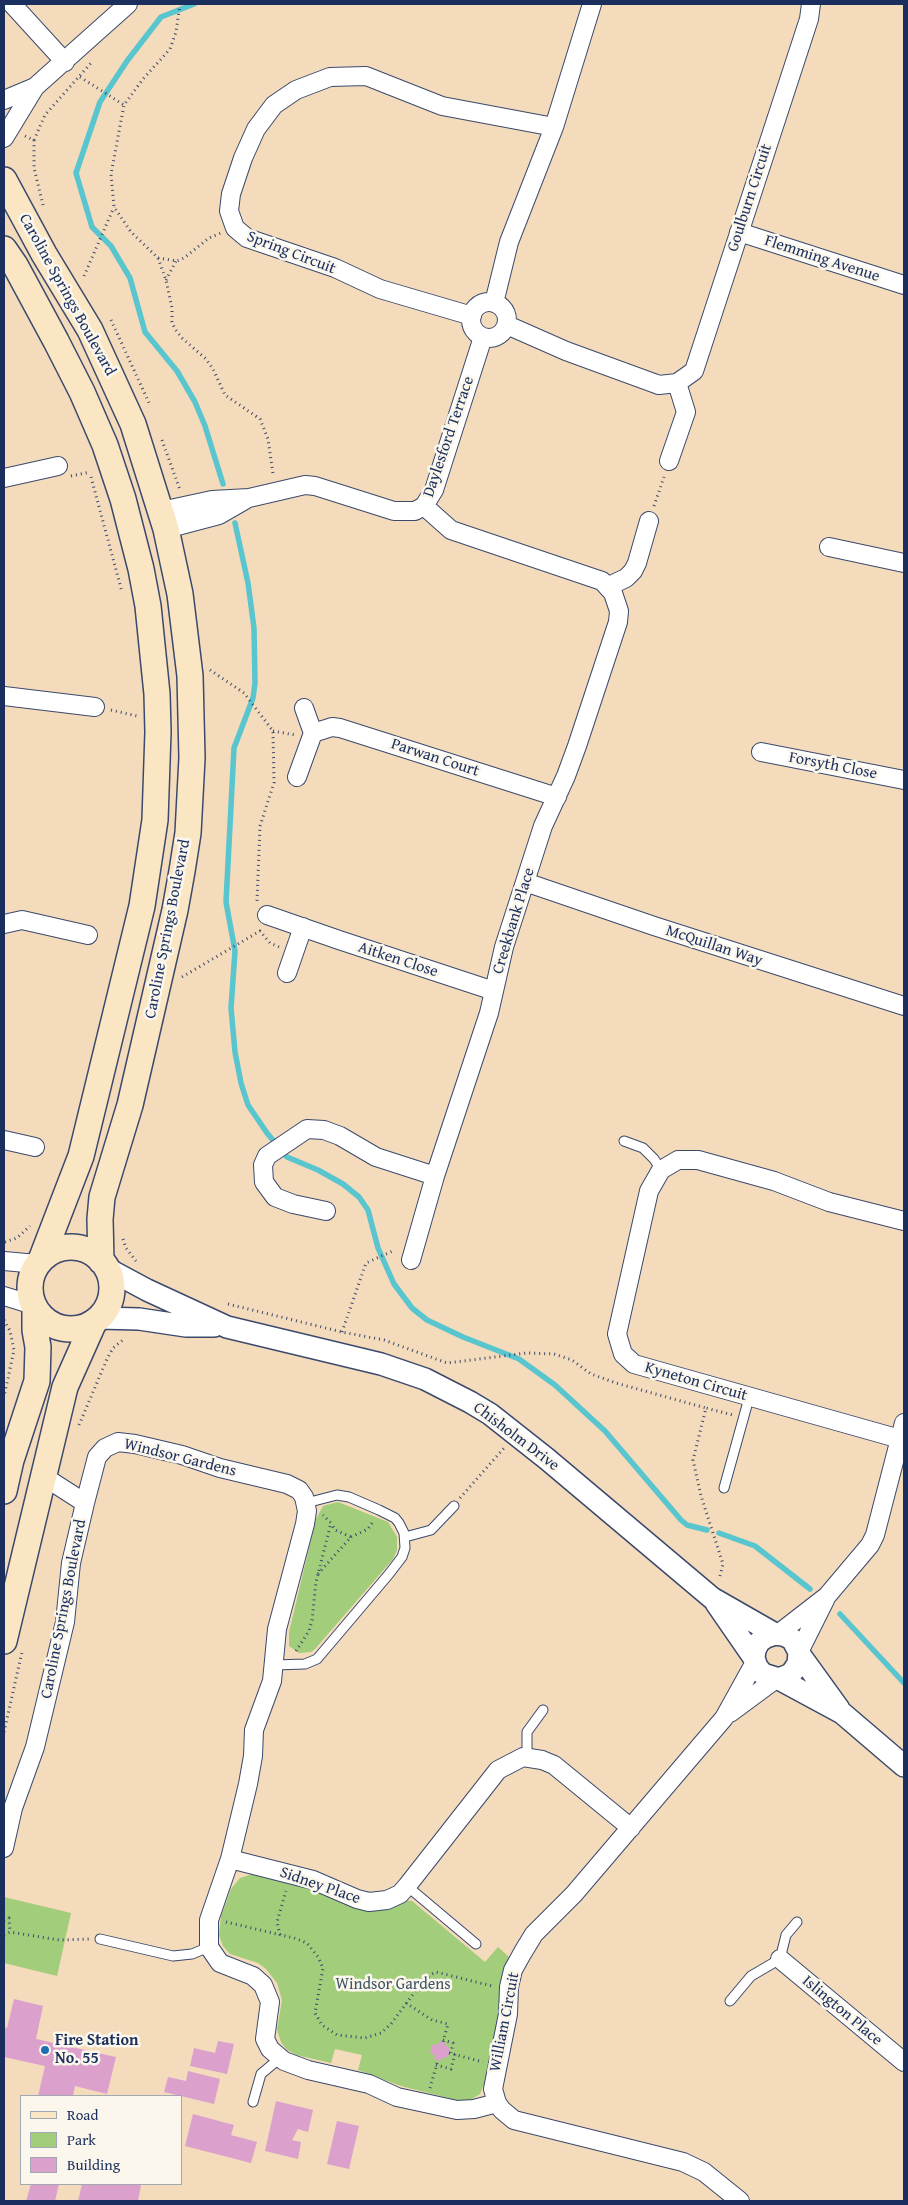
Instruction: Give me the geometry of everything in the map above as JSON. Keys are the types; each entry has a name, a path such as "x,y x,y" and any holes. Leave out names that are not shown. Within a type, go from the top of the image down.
{"main road":[{"name":"Caroline Springs Boulevard","path":"4,180 44,254 71,297 112,377 133,424 163,520 180,594 190,676 192,758 188,833 175,910 149,1022 124,1127 102,1197 100,1218 104,1264"},
{"name":"Caroline Springs Boulevard","path":"4,249 41,313 82,392 105,445 132,531 148,606 155,667 158,732 156,820 142,906 88,1131 74,1174 39,1262"},
{"path":"132,531 163,520"},
{"path":"4,1641 65,1387 96,1320 107,1307 111,1294 111,1281 104,1264 82,1249 71,1248 49,1253 39,1262 32,1274 30,1284 38,1348 37,1381 5,1476"},
{"path":"34,1307 51,1324 61,1328 73,1330 96,1320"}],"street":[{"path":"12,4 65,62"},
{"path":"4,100 34,87 65,62 128,4"},
{"path":"494,303 509,242 554,127 592,4"},
{"name":"Goulburn Circuit","path":"677,383 694,371 809,19 811,4"},
{"name":"Spring Circuit","path":"472,316 380,289 335,268 247,238 235,228 229,211 231,194 243,158 256,129 274,105 296,90 330,77 366,76 442,106 554,127"},
{"path":"4,138 34,87"},
{"name":"Flemming Avenue","path":"739,232 904,286"},
{"path":"482,303 494,303 499,305 506,314 507,325 500,335 483,337 475,331 472,316 482,303"},
{"path":"507,325 566,351 660,384 677,383 686,412 669,462"},
{"name":"Daylesford Terrace","path":"163,520 218,515 249,498 305,485 315,486 394,511 415,511 424,506 434,490 483,337"},
{"path":"4,478 58,466"},
{"path":"424,506 451,530 592,576 609,586 626,578 633,571 649,521"},
{"path":"829,547 904,563"},
{"name":"Creekbank Place","path":"411,1260 489,1013 500,962 543,826 557,797 577,746 618,622 617,602 609,586"},
{"path":"4,696 96,706"},
{"path":"298,777 313,733 304,708"},
{"name":"Parwan Court","path":"313,733 332,727 340,728 557,797"},
{"name":"Forsyth Close","path":"761,752 904,780"},
{"name":"McQuillan Way","path":"525,882 681,935 904,1006"},
{"name":"Aitken Close","path":"261,915 494,991"},
{"path":"4,924 22,920 88,935"},
{"path":"287,972 302,927"},
{"path":"326,1211 293,1204 275,1197 264,1182 263,1165 267,1156 307,1129 332,1133 376,1156 436,1176"},
{"path":"4,1140 35,1147"},
{"path":"661,1170 678,1160 692,1159 774,1181 829,1202 904,1221"},
{"name":"Kyneton Circuit","path":"661,1170 650,1191 617,1334 622,1354 634,1364 749,1398 902,1431 872,1540 862,1555 827,1596 776,1634"},
{"path":"4,1261 39,1262"},
{"name":"Chisholm Drive","path":"104,1264 155,1294 226,1327"},
{"path":"4,1296 34,1307"},
{"name":"Chisholm Drive","path":"96,1320 139,1319 186,1326 226,1327 372,1361 426,1379 490,1414 712,1598 776,1634"},
{"name":"Windsor Gardens","path":"85,1503 97,1457 105,1448 118,1442 164,1450 220,1468 287,1484 299,1490 312,1508"},
{"name":"Caroline Springs Boulevard","path":"4,1848 13,1808 35,1747 62,1631 71,1563 85,1503 43,1476"},
{"path":"312,1508 307,1511 277,1629 274,1665 268,1694 254,1730 248,1784 230,1860 209,1920 209,1947 220,1963 253,1976 266,1989 270,2007 265,2039 270,2049 280,2058 298,2068 374,2086 397,2097 457,2110 474,2109 497,2103 507,2116 514,2120 691,2165 711,2177 740,2201"},
{"name":"Kyneton Circuit","path":"799,1653 827,1596"},
{"name":"Chisholm Drive","path":"712,1598 755,1660"},
{"path":"842,1713 799,1653 792,1640 776,1634 766,1637 760,1642 755,1650 755,1660 763,1674 777,1679 842,1713 904,1766"},
{"path":"777,1679 787,1677 794,1671 798,1664 799,1653"},
{"name":"William Circuit","path":"497,2103 494,2083 506,2026 509,1987 520,1958 534,1934 574,1894 724,1718 755,1660"},
{"name":"William Circuit","path":"724,1718 777,1679"},
{"path":"527,1757 554,1765 631,1828"},
{"name":"Sidney Place","path":"230,1860 313,1880 357,1899 369,1902 393,1898 407,1886 498,1770 515,1760 527,1757"},
{"name":"Islington Place","path":"780,1959 904,2062"}],"lane":[{"path":"624,1141 643,1148 661,1170"},
{"path":"724,1488 749,1398"},
{"path":"274,1665 305,1664 317,1659 402,1557 405,1548 405,1537 402,1528 395,1518 349,1497 332,1495 312,1508"},
{"path":"405,1537 431,1530 454,1506"},
{"path":"527,1757 527,1732 543,1710"},
{"path":"407,1886 476,1944"},
{"path":"730,2001 751,1976 780,1959 786,1935 796,1922"},
{"path":"100,1938 173,1956 192,1954 209,1947"},
{"path":"253,2102 261,2074 280,2058"}],"path":[{"path":"180,4 176,32 170,49 143,79 124,105 110,174 114,207 131,232 158,258 166,280 171,302 172,322 175,329 182,338 206,359 213,369 225,395 260,419 268,439 273,474"},
{"path":"34,140 44,114 92,61"},
{"path":"80,76 124,105"},
{"path":"84,276 114,207"},
{"path":"166,280 177,261 209,238 235,228"},
{"path":"158,258 177,261"},
{"path":"87,462 122,593"},
{"path":"649,521 669,462"},
{"path":"210,670 244,694 273,731 274,783 260,826 256,891 261,915 260,931 270,943 294,953"},
{"path":"96,706 140,716 139,710"},
{"path":"182,978 260,931"},
{"path":"4,1242 24,1234 34,1218"},
{"path":"342,1332 364,1267 370,1260 389,1252"},
{"path":"225,1304 384,1340 447,1363 527,1353 554,1354 572,1360 591,1374 743,1418"},
{"path":"4,1320 10,1331 14,1350 4,1398"},
{"path":"706,1408 693,1460 701,1496 724,1564 720,1576"},
{"path":"454,1506 516,1434"},
{"path":"312,1508 323,1515 336,1530 351,1537"},
{"path":"318,1575 351,1537 368,1529 376,1516"},
{"path":"296,1652 312,1620 318,1575 331,1523"},
{"path":"270,1932 277,1922 288,1883"},
{"path":"4,1920 9,1918 10,1932"},
{"path":"221,1921 301,1940 308,1944 322,1963 323,1974 315,2014 322,2025 331,2032 353,2038 374,2036 391,2024 423,1981 430,1974 436,1972 502,1989"},
{"path":"277,1922 280,1935"},
{"path":"4,1935 10,1932 59,1940 100,1938"},
{"path":"406,2003 432,2020 448,2024 443,2041 453,2043 451,2069 436,2065"},
{"path":"452,2054 488,2063"},
{"path":"429,2093 438,2060"}],"green space":[{"path":"338,1502 388,1522 397,1537 397,1550 393,1559 315,1649 311,1652 299,1653 289,1646 289,1632 316,1519 323,1506"},
{"name":"Windsor Gardens","path":"253,1874 316,1889 412,1901 485,1962 498,1947 510,1958 484,2084 480,2094 470,2100 460,2101 401,2086 358,2070 362,2055 335,2049 331,2063 296,2055 286,2049 281,2042 277,2030 282,2000 277,1983 266,1969 258,1963 230,1954 223,1946 219,1935 221,1916 231,1889 240,1878"},
{"path":"4,1897 71,1913 57,1976 4,1963"}],"building":[{"name":"Fire Station No. 55","path":"14,1999 43,2006 36,2039 116,2057 107,2094 75,2086 73,2095 38,2095 45,2066 4,2057 4,2027 7,2028"},
{"path":"218,2041 234,2044 227,2074 190,2066 194,2048 215,2053"},
{"path":"440,2041 446,2043 450,2049 448,2057 442,2058 441,2061 434,2059 435,2056 430,2052 432,2045 440,2044"},
{"path":"188,2071 220,2079 214,2104 164,2092 168,2077 186,2081"},
{"path":"276,2101 313,2110 308,2132 298,2129 292,2140 301,2142 298,2159 265,2151"},
{"path":"193,2114 234,2125 231,2135 257,2142 251,2163 185,2146"},
{"path":"337,2121 359,2126 349,2169 327,2164"},
{"path":"31,2185 59,2185 55,2201 26,2201"},
{"path":"82,2185 141,2185 138,2201 78,2201"}],"waterway":[{"path":"194,4 161,17 127,61 100,102 76,173 92,227 111,246 130,278 145,332 177,371 195,402 205,426 223,484"},
{"path":"235,523 248,583 254,628 255,683 253,698 234,748 226,902 235,951 231,1008 235,1052 241,1083 248,1105 267,1133 287,1157 318,1170 343,1184 359,1197 368,1210 378,1248 394,1284 412,1308 427,1320 463,1337 519,1359 555,1385 605,1431 681,1520 687,1525 707,1530"},
{"path":"719,1533 755,1546 810,1589"},
{"path":"840,1614 904,1683"}],"place":[{"name":"Fire Station No. 55","path":"45,2050"}]}
